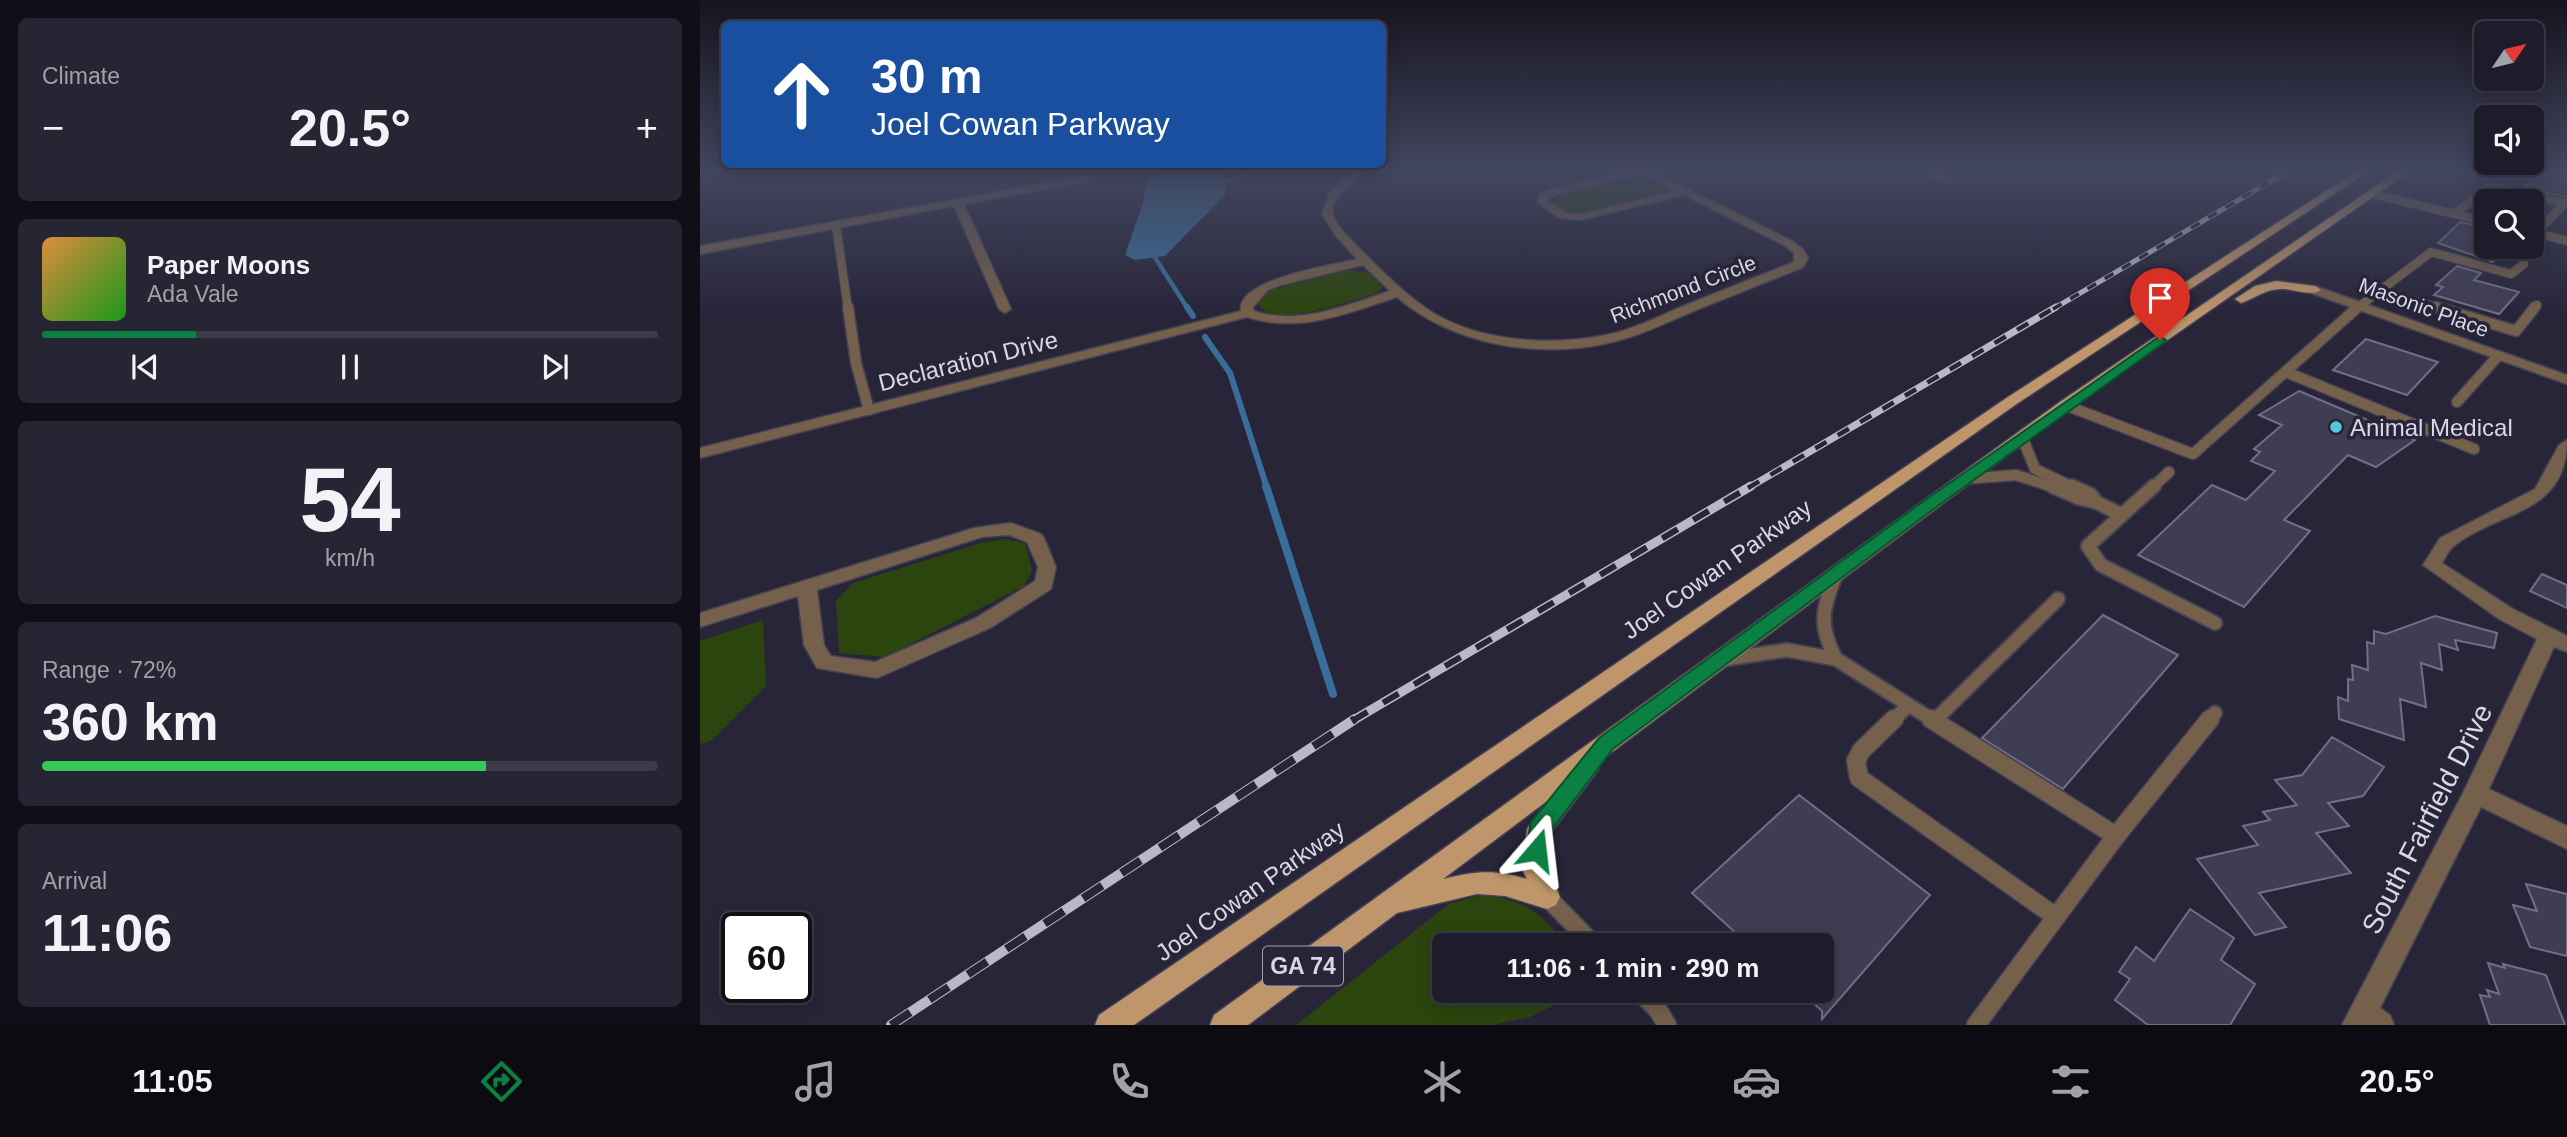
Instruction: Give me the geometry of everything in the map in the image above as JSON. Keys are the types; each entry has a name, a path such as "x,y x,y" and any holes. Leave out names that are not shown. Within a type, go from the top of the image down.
{"main road":[{"name":"Joel Cowan Parkway","path":"1109,1025 2013,400 2291,219"},
{"name":"GA 74","path":"1224,1025 2065,405 2336,219"},
{"name":"Masonic Place","path":"2277,260 2286,275 2315,290"},
{"path":"2160,340 2194,329 2257,287 2277,284 2315,290"},
{"path":"1547,897 1536,871 1539,829 1606,743"},
{"path":"1381,907 1441,889 1477,882 1504,884 1547,897"}],"street":[{"path":"700,250 869,219"},
{"path":"965,219 1005,309"},
{"name":"Richmond Circle","path":"1328,219 1365,261 1422,312 1462,331 1515,340 1598,341 1652,324 1799,264 1802,258 1799,251 1739,219"},
{"path":"1365,261 1264,287 1246,306 1248,313 1261,320 1276,322 1300,319 1400,292"},
{"name":"Masonic Place","path":"2315,290 2567,380"},
{"name":"Declaration Drive","path":"700,453 1248,313"},
{"path":"2558,641 2484,600 2431,565 2446,542 2542,492 2567,445"},
{"path":"700,620 807,586 980,532 1011,529 1035,538 1047,566 1044,584 1014,604 970,629 877,670 824,663 814,645 807,586"},
{"name":"South Fairfield Drive","path":"2366,1021 2475,793 2558,641"},
{"path":"2475,793 2567,838"}],"lane":[{"path":"836,225 856,363 869,410"},
{"path":"2544,235 2567,241"},
{"path":"2065,405 2193,454 2359,306 2431,252 2511,274 2524,264"},
{"path":"2379,290 2516,331 2537,305"},
{"path":"2457,401 2498,356"},
{"path":"2286,372 2474,449"},
{"path":"2022,437 2035,469 2091,495 2096,502"},
{"path":"2169,472 2088,546 2101,565 2215,623"},
{"path":"1965,479 2008,475 2031,477 2122,515"},
{"path":"1836,575 1825,601 1821,626 1836,659"},
{"path":"1934,721 2059,599"},
{"path":"1719,660 1787,650 1836,659 2116,836"},
{"path":"1909,705 1861,751 1856,761 1859,778 2056,917"},
{"path":"1976,1025 2116,836 2215,713"},
{"path":"1547,897 1582,933"},
{"path":"1651,1003 1667,1025"}],"green space":[{"path":"1348,270 1369,273 1383,287 1377,293 1293,315 1276,315 1264,310 1258,301 1273,289"},
{"path":"1005,539 1025,543 1032,571 1024,586 885,657 839,653 836,601 853,583 981,543"},
{"path":"763,620 766,686 712,740 700,744 700,641"},
{"path":"1482,895 1498,897 1522,904 1540,916 1557,933 1432,933 1432,1003 1574,1003 1557,1004 1530,1017 1493,1025 1296,1025 1449,904"}],"water":[{"path":"1137,219 1202,219 1165,256 1135,260 1125,255"}],"building":[{"path":"2460,222 2474,225 2474,255 2438,243"},
{"path":"2457,266 2481,273 2474,280 2519,292 2499,314 2434,295 2443,287 2436,285"},
{"path":"2366,339 2438,362 2407,395 2333,370"},
{"path":"2299,391 2415,440 2376,467 2348,455 2284,520 2310,531 2244,607 2138,555 2212,485 2246,500 2275,471 2251,461 2260,452 2254,449 2282,425 2259,415"},
{"path":"2542,574 2567,585 2567,608 2530,591"},
{"path":"2103,615 2178,655 2063,789 1982,738"},
{"path":"2435,616 2497,633 2494,648 2455,640 2458,650 2439,644 2442,670 2421,663 2426,707 2400,699 2404,740 2339,719 2338,697 2348,701 2348,679 2353,680 2352,665 2368,670 2367,642 2374,644 2374,631 2386,634"},
{"path":"2332,737 2384,767 2363,796 2328,803 2349,826 2316,833 2351,873 2259,893 2286,927 2255,935 2197,859 2258,845 2243,826 2270,820 2263,812 2297,805 2275,780 2302,775"},
{"path":"1799,795 1930,895 1822,1019 1822,1011 1813,1003 1834,1003 1834,933 1736,933 1692,893"},
{"path":"2526,884 2567,894 2567,956 2530,947 2513,905 2537,911"},
{"path":"2190,909 2234,938 2221,960 2255,984 2230,1025 2148,1025 2115,1000 2130,979 2119,972 2136,947 2154,961"},
{"path":"2488,963 2546,975 2565,1025 2490,1025 2480,995 2490,997 2487,990 2499,994"}],"waterway":[{"path":"1153,249 1152,253 1188,309"},
{"path":"1187,307 1193,316"},
{"path":"1205,337 1230,373 1267,488"},
{"path":"1266,486 1333,694"}],"railway":[{"path":"2053,309 2207,219"},
{"path":"1748,488 2056,307"},
{"path":"1352,721 1751,486"},
{"path":"891,1025 1355,719"}],"place":[{"name":"Animal Medical","path":"2336,427"}],"route":[{"path":"1537,850 1539,829 1606,743 2065,405 2160,340"}]}
